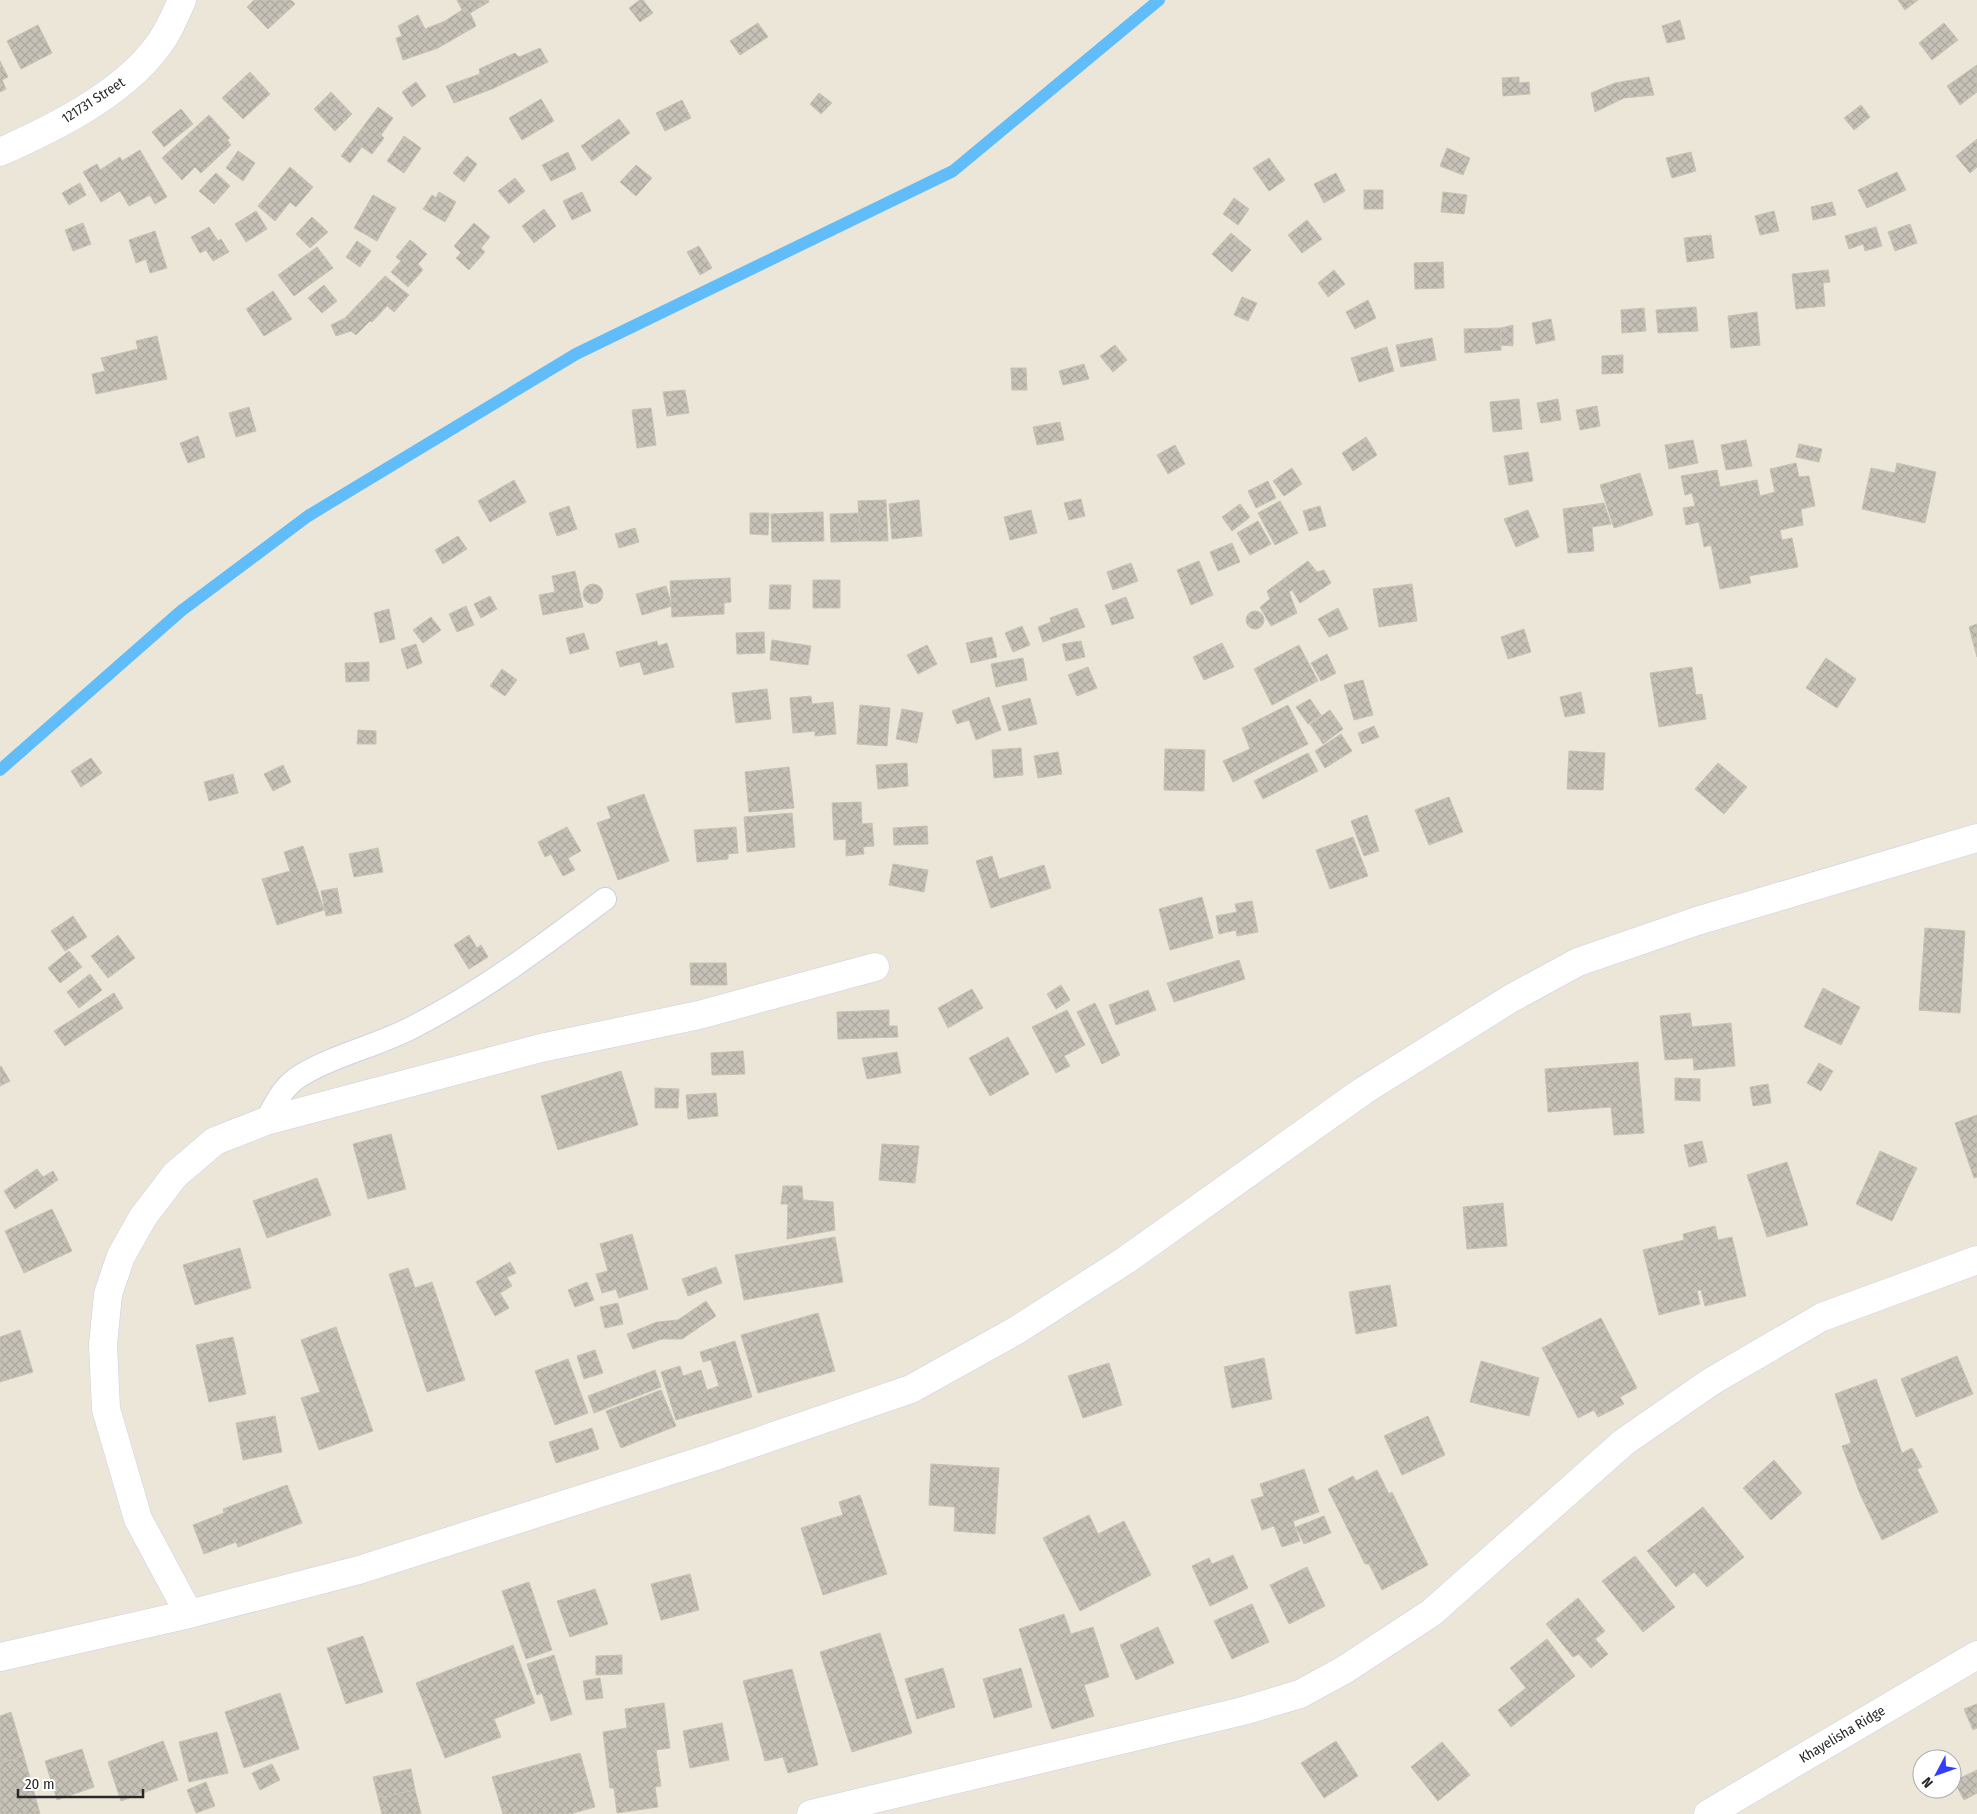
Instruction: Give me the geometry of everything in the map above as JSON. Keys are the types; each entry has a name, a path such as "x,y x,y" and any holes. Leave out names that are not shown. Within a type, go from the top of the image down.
{"street":[{"name":"121731 Street","path":"0,152 35,136 117,87 157,47 169,29 182,0"},
{"path":"0,1657 189,1614 359,1570 712,1457 912,1389 1017,1330 1126,1260 1364,1091 1510,1000 1578,962 1697,921 1977,838"},
{"path":"189,1614 138,1519 106,1409 103,1346 108,1294 122,1256 143,1216 174,1175 215,1141 266,1121 541,1048 699,1015 875,968"},
{"path":"811,1814 1243,1711 1300,1694 1344,1670 1431,1613 1624,1442 1712,1381 1822,1317 1977,1260"},
{"name":"Khayelisha Ridge","path":"1708,1814 1977,1655"}],"lane":[{"path":"266,1121 283,1090 299,1076 332,1060 389,1040 417,1026 467,997 540,948 605,899"}],"building":[{"path":"254,0 291,0 295,4 268,29 247,7"},
{"path":"457,0 488,0 489,2 470,13 476,26 438,48 403,60 396,38 402,36 398,26 418,15 425,29 445,21 462,10"},
{"path":"643,0 653,13 640,22 629,8"},
{"path":"1898,0 1918,0 1905,10"},
{"path":"1680,20 1685,39 1667,43 1662,26"},
{"path":"758,23 768,37 740,55 730,41"},
{"path":"1944,23 1958,40 1932,60 1919,43"},
{"path":"38,25 52,53 21,69 7,41"},
{"path":"540,48 548,62 492,89 454,103 446,86 480,74 479,69 515,53 519,57"},
{"path":"0,61 8,77 2,80 6,89 0,92"},
{"path":"1977,65 1977,92 1960,105 1947,86"},
{"path":"250,72 270,94 243,119 222,98"},
{"path":"1519,77 1519,83 1529,82 1530,94 1503,96 1502,78"},
{"path":"1649,77 1654,95 1624,98 1595,112 1591,93 1615,83"},
{"path":"416,82 426,96 412,107 402,92"},
{"path":"331,92 352,114 335,131 314,109"},
{"path":"819,93 832,103 821,114 810,104"},
{"path":"541,99 554,121 522,140 509,118"},
{"path":"682,100 691,118 665,131 656,113"},
{"path":"1861,105 1870,117 1854,130 1844,118"},
{"path":"378,107 393,118 381,135 384,138 372,154 362,147 350,163 341,156"},
{"path":"181,109 193,124 164,147 152,132"},
{"path":"209,115 230,138 227,140 231,145 201,173 195,167 182,180 162,158"},
{"path":"619,119 630,133 592,161 581,146"},
{"path":"404,136 421,148 404,173 387,161"},
{"path":"1977,139 1977,167 1970,173 1956,156"},
{"path":"1447,148 1470,158 1463,175 1440,166"},
{"path":"140,150 167,197 155,204 150,195 129,206 120,191 101,202 83,172 97,164 100,170 120,157 122,161"},
{"path":"238,151 255,163 243,181 226,168"},
{"path":"568,152 576,169 551,181 542,165"},
{"path":"1691,152 1696,171 1672,178 1666,158"},
{"path":"467,156 477,164 464,182 453,173"},
{"path":"1269,158 1285,180 1269,191 1253,168"},
{"path":"636,165 652,178 636,196 620,182"},
{"path":"290,167 313,187 296,207 290,202 275,221 258,206"},
{"path":"1897,172 1906,190 1867,208 1858,190"},
{"path":"216,173 230,186 214,204 199,191"},
{"path":"1336,173 1345,191 1324,203 1314,184"},
{"path":"515,178 525,191 509,204 498,191"},
{"path":"80,183 86,195 69,205 62,193"},
{"path":"1364,190 1383,190 1383,209 1364,209"},
{"path":"439,192 456,202 445,222 423,209 432,195 436,198"},
{"path":"582,192 591,211 572,220 563,201"},
{"path":"1443,192 1467,195 1464,214 1441,212"},
{"path":"373,195 396,208 377,241 354,228"},
{"path":"1234,198 1249,209 1238,225 1223,214"},
{"path":"1832,202 1836,215 1813,220 1811,207"},
{"path":"544,209 556,226 534,243 522,226"},
{"path":"256,211 267,229 246,242 235,224"},
{"path":"1774,211 1779,231 1760,235 1755,216"},
{"path":"312,217 328,232 310,248 296,234"},
{"path":"1307,220 1322,239 1302,253 1288,235"},
{"path":"83,223 91,244 73,251 65,230"},
{"path":"474,223 490,237 481,248 485,252 469,270 456,258 461,253 454,246"},
{"path":"1910,224 1917,243 1895,251 1888,232"},
{"path":"209,227 218,241 221,239 229,252 213,261 206,250 200,253 191,237"},
{"path":"1876,227 1882,246 1865,251 1863,244 1849,249 1845,236"},
{"path":"155,231 167,268 150,273 146,259 136,263 129,240"},
{"path":"1231,233 1251,250 1232,272 1212,254"},
{"path":"1711,235 1714,258 1687,262 1684,238"},
{"path":"410,240 427,254 418,264 423,270 408,287 391,272 401,261 396,257"},
{"path":"357,241 371,251 360,267 346,257"},
{"path":"699,246 712,268 700,275 687,252"},
{"path":"317,247 333,268 294,296 278,275"},
{"path":"1443,262 1444,288 1415,289 1414,263"},
{"path":"1334,270 1345,284 1328,297 1318,283"},
{"path":"1828,270 1830,282 1823,283 1825,306 1796,309 1792,274"},
{"path":"385,276 409,295 394,312 387,306 356,335 351,331 336,336 331,325 345,318"},
{"path":"324,285 337,301 322,313 308,298"},
{"path":"273,291 292,319 264,336 246,309"},
{"path":"1242,297 1257,303 1248,321 1234,315"},
{"path":"1368,300 1376,318 1355,329 1346,312"},
{"path":"1696,307 1698,331 1658,333 1656,310"},
{"path":"1644,308 1646,331 1622,333 1621,310"},
{"path":"1757,312 1760,345 1731,348 1728,316"},
{"path":"1551,319 1555,340 1536,344 1532,323"},
{"path":"1513,325 1513,346 1501,345 1501,328"},
{"path":"1501,328 1501,350 1465,353 1464,329"},
{"path":"157,336 167,379 96,394 92,374 105,371 101,358 138,349 136,341"},
{"path":"1432,338 1436,360 1401,367 1396,345"},
{"path":"1115,345 1127,360 1113,372 1100,356"},
{"path":"1387,347 1394,371 1359,382 1351,358"},
{"path":"1623,355 1623,373 1602,374 1602,356"},
{"path":"1084,364 1089,379 1063,385 1059,371"},
{"path":"1011,368 1026,368 1027,390 1012,390"},
{"path":"685,390 689,413 667,416 663,392"},
{"path":"1519,399 1522,429 1493,432 1490,402"},
{"path":"1558,399 1561,420 1541,423 1537,403"},
{"path":"1597,406 1600,426 1580,430 1576,410"},
{"path":"249,407 256,431 236,437 229,413"},
{"path":"651,408 656,445 637,448 632,410"},
{"path":"1060,422 1064,440 1037,445 1033,427"},
{"path":"198,436 205,457 188,463 180,443"},
{"path":"1366,437 1377,455 1353,471 1342,453"},
{"path":"1693,440 1698,463 1669,469 1665,445"},
{"path":"1746,440 1752,466 1726,470 1721,445"},
{"path":"1799,444 1822,449 1819,462 1796,457"},
{"path":"1175,445 1185,464 1168,474 1157,455"},
{"path":"1528,452 1533,481 1509,485 1504,456"},
{"path":"1796,463 1799,477 1809,476 1815,506 1801,509 1803,525 1780,530 1782,540 1792,538 1798,567 1749,576 1751,583 1720,589 1711,545 1704,547 1699,522 1686,525 1683,508 1695,506 1692,493 1685,495 1681,476 1717,470 1720,487 1757,480 1760,496 1775,492 1770,469"},
{"path":"1897,463 1936,472 1925,523 1862,509 1871,468 1895,473"},
{"path":"1292,468 1302,484 1284,496 1273,481"},
{"path":"1640,473 1653,515 1614,528 1600,485"},
{"path":"514,480 526,502 490,522 478,501"},
{"path":"1268,481 1276,498 1256,508 1248,491"},
{"path":"1081,499 1085,516 1069,520 1064,503"},
{"path":"886,500 888,541 860,541 858,501"},
{"path":"919,500 922,536 892,539 889,504"},
{"path":"1280,501 1298,533 1275,545 1258,513"},
{"path":"1604,503 1611,524 1592,527 1594,551 1568,553 1563,509"},
{"path":"1240,504 1250,517 1232,531 1222,517"},
{"path":"569,506 577,529 557,536 549,513"},
{"path":"1320,506 1326,526 1309,531 1303,511"},
{"path":"1031,510 1037,533 1010,540 1004,517"},
{"path":"1528,510 1539,537 1516,547 1504,519"},
{"path":"823,512 824,541 772,542 771,514"},
{"path":"750,513 769,513 768,535 750,534"},
{"path":"859,513 860,541 831,542 830,514"},
{"path":"1258,521 1271,544 1250,555 1237,533"},
{"path":"635,528 639,542 619,548 615,534"},
{"path":"458,536 467,549 443,564 435,550"},
{"path":"1232,543 1240,562 1218,571 1210,552"},
{"path":"1199,561 1213,595 1191,605 1177,570"},
{"path":"1308,561 1317,572 1324,570 1331,583 1300,603 1292,590 1289,592 1297,613 1271,626 1260,607 1270,599 1267,591"},
{"path":"1131,563 1138,581 1113,590 1107,572"},
{"path":"575,571 583,607 543,615 539,595 555,592 552,576"},
{"path":"730,578 731,602 724,603 724,614 672,617 670,581"},
{"path":"813,580 840,580 840,608 813,608"},
{"path":"593,584 600,587 603,594 600,601 593,604 586,601 583,594 586,587"},
{"path":"1412,584 1417,621 1379,627 1373,589"},
{"path":"770,585 791,585 790,609 769,609"},
{"path":"666,586 672,606 642,615 636,594"},
{"path":"490,596 497,609 481,618 474,604"},
{"path":"1126,597 1134,618 1112,625 1105,605"},
{"path":"466,606 474,625 457,632 449,614"},
{"path":"1077,608 1085,627 1043,642 1038,627 1051,622 1050,618"},
{"path":"1338,608 1348,629 1329,637 1318,619"},
{"path":"389,609 395,639 380,643 374,613"},
{"path":"1255,611 1261,614 1264,620 1261,626 1255,629 1249,626 1246,620 1249,614"},
{"path":"431,617 441,630 423,643 413,630"},
{"path":"1977,624 1977,657 1969,627"},
{"path":"1022,626 1030,645 1013,652 1005,633"},
{"path":"1524,629 1531,652 1508,659 1501,637"},
{"path":"764,632 765,653 737,654 736,633"},
{"path":"584,633 589,649 570,654 566,638"},
{"path":"992,637 997,657 971,663 966,643"},
{"path":"772,640 811,646 808,665 770,660"},
{"path":"657,641 658,646 667,643 674,667 644,675 640,662 620,667 616,652"},
{"path":"1081,641 1085,657 1066,661 1062,644"},
{"path":"1222,643 1234,667 1204,680 1193,657"},
{"path":"416,644 422,663 407,669 401,649"},
{"path":"927,645 937,664 918,674 907,655"},
{"path":"1299,645 1318,681 1272,705 1254,669"},
{"path":"1327,654 1336,673 1321,681 1311,663"},
{"path":"1023,658 1027,680 996,687 991,664"},
{"path":"1826,658 1856,679 1837,708 1806,688"},
{"path":"369,662 369,681 346,682 345,663"},
{"path":"1088,667 1097,688 1077,696 1068,675"},
{"path":"1692,667 1696,695 1702,694 1706,719 1659,727 1650,673"},
{"path":"502,669 517,680 505,696 490,686"},
{"path":"1363,680 1373,715 1354,720 1344,685"},
{"path":"767,689 771,719 736,723 732,693"},
{"path":"1581,692 1585,713 1565,717 1560,697"},
{"path":"811,696 812,704 833,702 836,734 815,736 815,731 793,733 790,698"},
{"path":"989,697 1001,730 976,740 969,720 957,724 952,711"},
{"path":"1030,698 1037,724 1009,731 1002,706"},
{"path":"1310,699 1321,715 1308,724 1296,707"},
{"path":"860,705 890,708 887,746 857,744"},
{"path":"1288,705 1308,744 1233,782 1223,761 1250,749 1242,728"},
{"path":"902,709 923,713 917,743 896,739"},
{"path":"1330,710 1343,729 1323,744 1310,724"},
{"path":"1374,726 1379,737 1362,744 1358,733"},
{"path":"358,730 376,731 376,744 357,744"},
{"path":"1341,734 1352,751 1325,768 1315,751"},
{"path":"1021,748 1023,775 994,778 992,750"},
{"path":"1165,749 1205,750 1204,791 1164,790"},
{"path":"1569,751 1605,753 1603,790 1567,789"},
{"path":"1058,752 1062,774 1038,778 1034,756"},
{"path":"1308,753 1318,771 1263,799 1254,781"},
{"path":"91,758 102,773 81,787 71,771"},
{"path":"907,763 908,786 878,789 876,765"},
{"path":"1718,763 1747,787 1724,814 1695,789"},
{"path":"283,765 291,782 273,791 264,774"},
{"path":"789,767 794,808 749,812 745,772"},
{"path":"233,774 238,793 209,801 204,782"},
{"path":"644,794 669,861 618,880 597,823 611,818 607,807"},
{"path":"1449,797 1463,832 1429,845 1415,810"},
{"path":"861,802 862,824 872,823 874,846 863,847 864,854 846,856 846,839 834,840 832,803"},
{"path":"792,813 795,847 747,852 744,817"},
{"path":"1367,815 1379,851 1364,856 1351,821"},
{"path":"927,826 928,844 894,845 893,828"},
{"path":"567,827 581,851 568,858 575,870 563,876 551,854 545,857 538,842"},
{"path":"736,827 738,853 728,854 728,859 697,862 694,830"},
{"path":"1353,837 1368,876 1330,889 1316,850"},
{"path":"303,846 324,910 277,925 262,879 290,871 284,852"},
{"path":"378,848 383,872 354,877 349,854"},
{"path":"992,856 999,879 1044,865 1051,888 991,908 976,861"},
{"path":"893,864 928,870 924,892 889,885"},
{"path":"337,888 342,913 326,916 321,891"},
{"path":"1202,897 1213,938 1170,950 1159,909"},
{"path":"1252,901 1258,932 1237,936 1236,930 1219,934 1216,916 1237,912 1235,904"},
{"path":"73,916 87,937 65,951 51,931"},
{"path":"1925,928 1965,931 1960,1013 1919,1010"},
{"path":"118,935 135,958 108,978 91,956"},
{"path":"469,935 477,948 481,945 488,957 469,969 454,945"},
{"path":"69,951 82,967 60,983 48,968"},
{"path":"1239,960 1245,979 1174,1002 1167,983"},
{"path":"690,963 726,963 727,985 691,985"},
{"path":"90,974 102,990 79,1008 67,992"},
{"path":"1061,985 1070,1000 1056,1009 1047,994"},
{"path":"1823,988 1860,1007 1841,1045 1804,1027"},
{"path":"972,989 983,1008 948,1028 938,1008"},
{"path":"1148,990 1156,1010 1116,1025 1109,1005"},
{"path":"114,993 123,1008 65,1046 54,1031"},
{"path":"1095,1003 1120,1055 1102,1064 1077,1012"},
{"path":"889,1010 889,1026 897,1026 898,1037 838,1039 837,1012"},
{"path":"1067,1010 1085,1045 1064,1056 1070,1066 1056,1073 1032,1027"},
{"path":"1690,1013 1692,1027 1731,1023 1735,1066 1694,1070 1693,1058 1665,1060 1660,1016"},
{"path":"1008,1037 1029,1074 990,1096 969,1058"},
{"path":"743,1051 745,1074 712,1075 711,1053"},
{"path":"897,1052 901,1073 867,1079 862,1058"},
{"path":"1638,1062 1644,1133 1614,1135 1611,1107 1548,1112 1545,1069"},
{"path":"1819,1063 1833,1071 1821,1091 1807,1083"},
{"path":"0,1067 10,1081 0,1086"},
{"path":"621,1071 638,1125 558,1150 541,1096"},
{"path":"1675,1078 1700,1079 1700,1101 1675,1100"},
{"path":"1768,1084 1771,1103 1753,1106 1750,1087"},
{"path":"655,1088 679,1089 678,1108 655,1108"},
{"path":"716,1093 718,1116 688,1119 686,1095"},
{"path":"1977,1115 1977,1177 1974,1178 1955,1123"},
{"path":"391,1134 406,1189 368,1199 353,1144"},
{"path":"1702,1141 1707,1162 1689,1167 1684,1145"},
{"path":"882,1144 919,1146 915,1183 879,1180"},
{"path":"1880,1151 1917,1168 1892,1221 1856,1204"},
{"path":"1787,1162 1808,1225 1767,1237 1747,1175"},
{"path":"37,1169 43,1177 53,1171 58,1180 15,1209 4,1191"},
{"path":"317,1178 331,1215 267,1238 253,1201"},
{"path":"783,1186 802,1186 803,1200 833,1202 835,1230 787,1239 788,1204 781,1204"},
{"path":"1503,1203 1507,1246 1467,1249 1463,1207"},
{"path":"52,1209 72,1251 24,1273 5,1231"},
{"path":"1715,1226 1718,1240 1732,1237 1746,1296 1705,1306 1701,1290 1697,1291 1700,1304 1659,1315 1643,1250 1684,1240 1683,1234"},
{"path":"632,1234 648,1289 619,1298 616,1289 602,1293 596,1274 608,1271 600,1244"},
{"path":"835,1237 843,1282 744,1300 735,1255"},
{"path":"240,1248 251,1288 195,1305 183,1265"},
{"path":"510,1262 516,1273 507,1277 512,1286 500,1293 509,1308 495,1316 476,1282"},
{"path":"716,1267 722,1283 688,1296 682,1279"},
{"path":"408,1268 415,1288 432,1282 465,1380 427,1392 389,1274"},
{"path":"587,1282 594,1300 575,1307 568,1290"},
{"path":"1390,1285 1397,1326 1356,1334 1349,1292"},
{"path":"706,1301 716,1316 682,1339 662,1339 633,1349 627,1334 657,1322 678,1320"},
{"path":"618,1303 623,1324 605,1328 600,1307"},
{"path":"818,1313 835,1371 758,1393 741,1335"},
{"path":"1601,1318 1637,1388 1620,1397 1624,1404 1598,1417 1594,1410 1578,1418 1542,1348"},
{"path":"336,1327 373,1431 319,1450 301,1398 320,1392 301,1340"},
{"path":"20,1330 33,1372 0,1382 0,1337"},
{"path":"233,1337 246,1394 209,1402 196,1345"},
{"path":"735,1341 752,1397 676,1420 661,1372 680,1366 683,1376 701,1370 707,1390 719,1386 711,1360 703,1362 700,1352"},
{"path":"595,1350 603,1373 584,1379 577,1356"},
{"path":"1957,1356 1973,1394 1916,1417 1901,1379"},
{"path":"1264,1358 1272,1399 1232,1408 1224,1367"},
{"path":"568,1359 588,1413 555,1425 535,1371"},
{"path":"1481,1361 1539,1378 1529,1416 1470,1402"},
{"path":"1109,1363 1122,1405 1083,1418 1068,1376"},
{"path":"655,1370 661,1387 594,1413 588,1396"},
{"path":"1876,1379 1902,1453 1912,1448 1922,1467 1917,1469 1938,1512 1882,1540 1860,1494 1842,1446 1851,1443 1835,1394"},
{"path":"661,1390 676,1426 621,1448 606,1411"},
{"path":"275,1416 282,1452 243,1460 236,1423"},
{"path":"1428,1416 1445,1455 1402,1475 1384,1436"},
{"path":"592,1428 599,1449 556,1463 549,1442"},
{"path":"1774,1460 1802,1493 1771,1520 1743,1488"},
{"path":"931,1464 999,1468 995,1534 954,1531 955,1507 929,1505"},
{"path":"1304,1469 1319,1512 1293,1521 1300,1541 1282,1547 1274,1526 1262,1530 1251,1500 1264,1496 1260,1484"},
{"path":"1377,1470 1389,1494 1392,1492 1428,1565 1382,1590 1369,1564 1365,1564 1328,1489 1353,1476 1356,1481"},
{"path":"287,1485 302,1523 238,1547 236,1542 204,1554 193,1525 224,1513 223,1509"},
{"path":"860,1495 887,1574 823,1595 801,1528 843,1515 839,1502"},
{"path":"1703,1507 1744,1557 1707,1587 1694,1572 1676,1587 1647,1551"},
{"path":"1089,1515 1098,1534 1124,1521 1151,1575 1080,1611 1043,1538"},
{"path":"1324,1516 1331,1533 1304,1544 1296,1527"},
{"path":"1233,1555 1248,1588 1210,1606 1192,1566 1209,1558 1212,1564"},
{"path":"1635,1556 1675,1607 1643,1632 1602,1581"},
{"path":"1307,1567 1325,1606 1289,1624 1270,1585"},
{"path":"690,1574 699,1610 661,1620 651,1584"},
{"path":"529,1582 552,1650 526,1659 502,1591"},
{"path":"595,1589 608,1624 570,1637 557,1601"},
{"path":"1578,1598 1605,1631 1595,1639 1608,1654 1591,1668 1579,1654 1573,1657 1546,1624"},
{"path":"1252,1604 1269,1642 1232,1659 1214,1621"},
{"path":"1064,1614 1071,1634 1093,1627 1109,1677 1084,1685 1094,1716 1052,1729 1019,1629"},
{"path":"1158,1627 1174,1663 1136,1680 1120,1645"},
{"path":"880,1633 912,1733 852,1752 820,1652"},
{"path":"363,1636 383,1692 346,1704 327,1648"},
{"path":"1547,1639 1575,1676 1511,1727 1498,1710 1526,1688 1510,1668"},
{"path":"513,1645 535,1703 494,1719 501,1737 445,1758 416,1683"},
{"path":"554,1655 572,1714 551,1721 542,1693 537,1695 527,1664"},
{"path":"622,1655 622,1674 596,1675 596,1656"},
{"path":"943,1668 955,1707 917,1719 905,1679"},
{"path":"1021,1668 1032,1707 994,1718 983,1679"},
{"path":"792,1669 818,1765 788,1773 783,1757 765,1761 743,1681"},
{"path":"600,1678 603,1698 586,1700 583,1681"},
{"path":"280,1693 299,1749 244,1768 225,1712"},
{"path":"664,1703 670,1748 656,1750 661,1786 655,1787 658,1807 617,1813 614,1788 610,1788 603,1732 627,1728 625,1709"},
{"path":"1977,1704 1977,1728 1973,1730 1964,1709"},
{"path":"11,1712 24,1756 0,1763 0,1716"},
{"path":"722,1723 729,1760 690,1768 683,1731"},
{"path":"217,1732 228,1773 189,1782 179,1742"},
{"path":"163,1741 178,1780 121,1801 108,1762"},
{"path":"1336,1741 1358,1776 1324,1798 1301,1763"},
{"path":"1442,1742 1470,1775 1438,1801 1411,1767"},
{"path":"82,1749 94,1787 57,1800 45,1761"},
{"path":"580,1753 595,1807 570,1814 503,1814 492,1777"},
{"path":"24,1756 40,1814 0,1814 0,1763"},
{"path":"272,1764 280,1780 260,1790 252,1773"},
{"path":"411,1769 415,1790 378,1798 373,1777"},
{"path":"1977,1770 1977,1793 1964,1800 1962,1796 1962,1777"},
{"path":"206,1782 215,1806 196,1813 187,1790"},
{"path":"415,1790 421,1814 382,1814 378,1798"}],"waterway":[{"path":"0,770 181,611 308,516 576,354 953,171 1159,0"}]}
